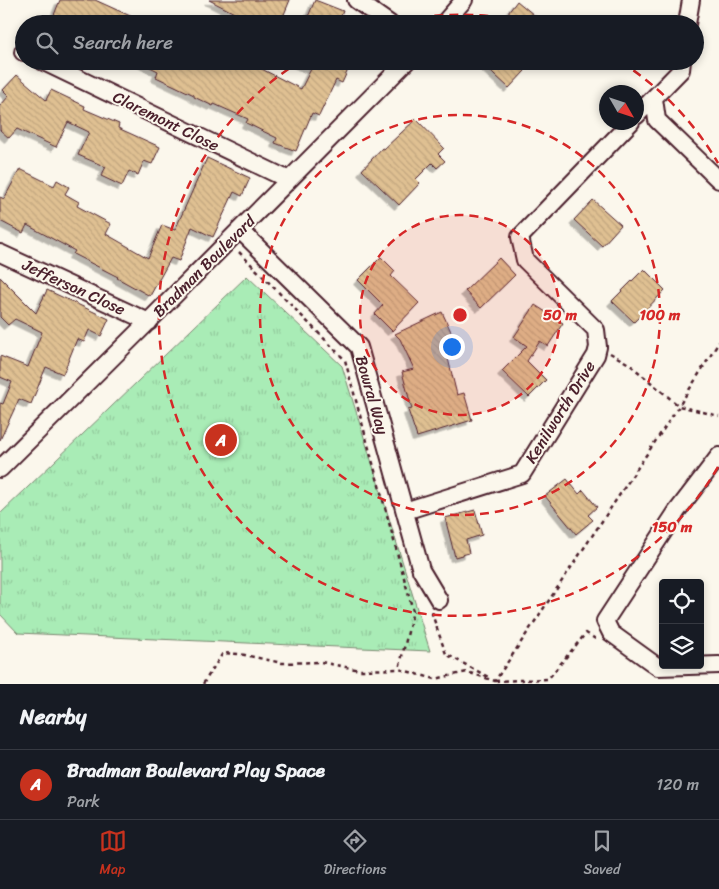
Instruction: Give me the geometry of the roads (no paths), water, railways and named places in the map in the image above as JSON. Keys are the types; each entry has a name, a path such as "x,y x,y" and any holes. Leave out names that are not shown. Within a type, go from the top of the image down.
{"street":[{"path":"356,0 377,15"},
{"path":"451,15 464,0"},
{"path":"688,15 691,0"},
{"name":"Claremont Close","path":"61,70 289,180"},
{"name":"Bradman Boulevard","path":"0,469 149,322 398,70"},
{"path":"644,108 681,70"},
{"path":"654,99 657,120 719,180"},
{"name":"Kenilworth Drive","path":"405,511 522,474 596,355 598,347 596,330 524,260 520,237 623,130"},
{"name":"Bowral Way","path":"234,235 359,347 421,570 439,600"},
{"name":"Jefferson Close","path":"0,253 149,322"},
{"path":"719,456 677,511 605,621 611,633 658,667 719,665"}],"place":[{"name":"Bradman Boulevard Play Space","path":"221,440"}]}
